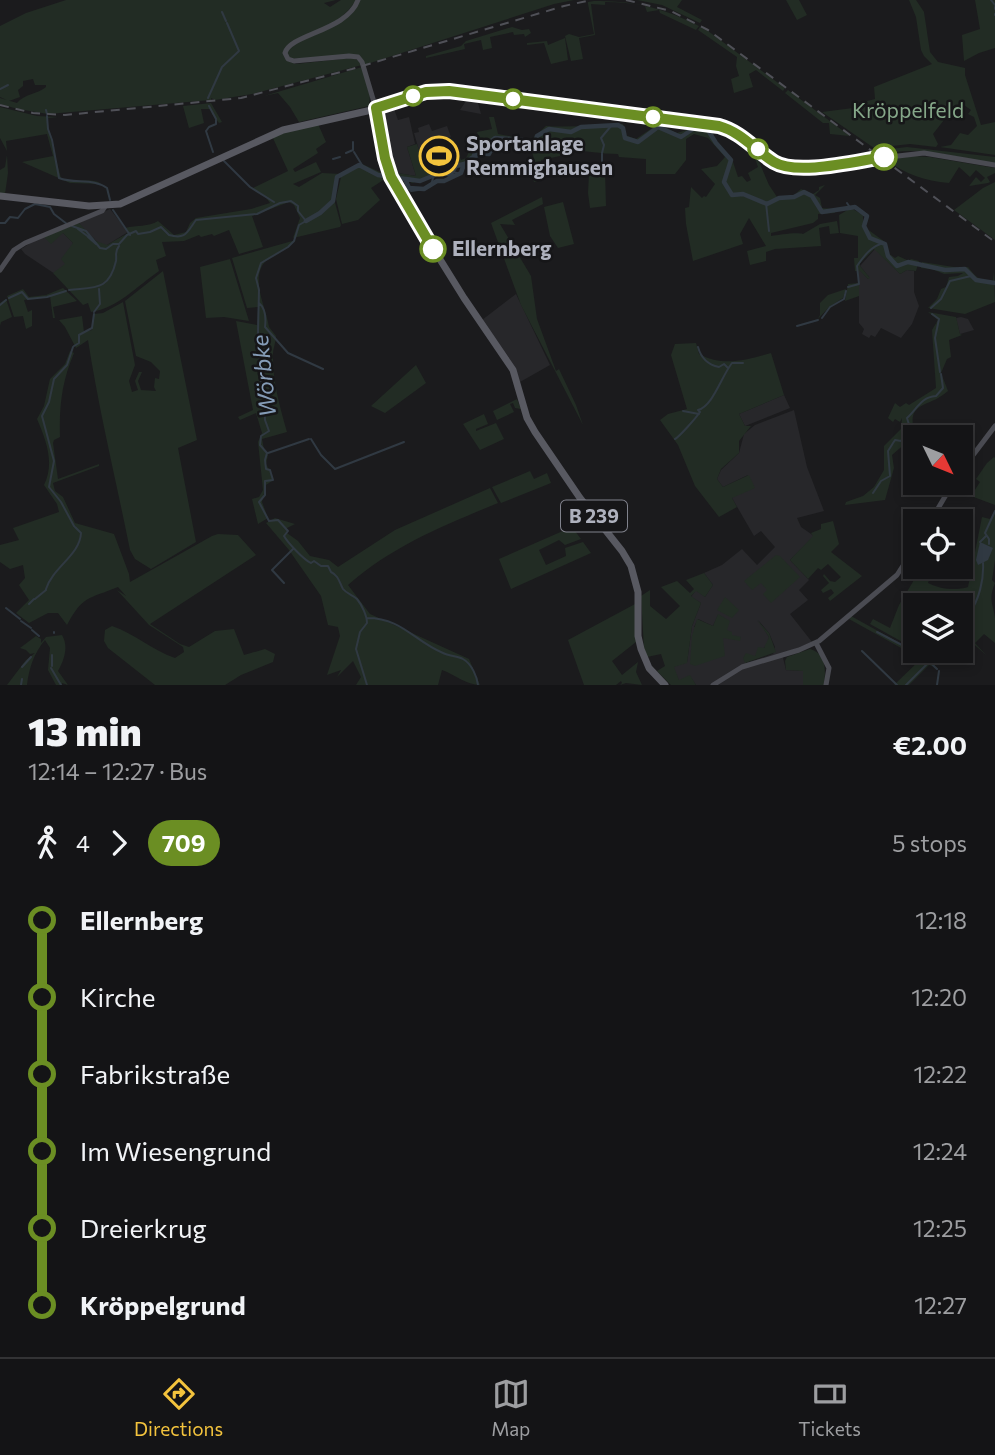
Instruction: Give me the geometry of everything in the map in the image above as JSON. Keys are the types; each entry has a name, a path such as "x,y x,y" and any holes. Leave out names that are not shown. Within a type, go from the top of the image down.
{"main road":[{"path":"358,0 347,15 320,32 289,44 285,53 288,59 294,61 358,57 362,61 375,113"},
{"path":"0,196 74,205 121,202 192,173 288,128 354,114 375,113 393,103 424,92 442,90 724,127 774,161 794,169 924,153 995,165"},
{"name":"B 239","path":"375,113 390,175 464,298 513,370 527,418 533,429 580,498 627,558 638,592 638,636 641,649 649,668 665,685"},
{"path":"0,270 16,249 36,237 103,211 106,205"},
{"path":"973,455 995,426"},
{"path":"713,685 747,665 816,643 897,575 903,566"},
{"path":"816,643 829,668 827,685"}],"shaded area":[{"path":"468,98 477,99 481,114 460,110"},
{"path":"393,106 398,120 409,117 415,144 407,147 416,176 391,172 380,112"},
{"path":"429,124 432,131 447,126 451,137 419,150 414,133 419,132 418,128"},
{"path":"110,209 128,232 107,245 101,245 79,223"},
{"path":"63,233 73,243 67,265 55,274 21,249 37,239"},
{"path":"875,249 900,274 907,270 914,271 914,292 919,306 912,324 901,338 881,328 875,337 871,335 869,338 862,334 864,329 859,323 859,269 868,279 860,266"},
{"path":"516,294 550,365 520,382 508,356 482,320"},
{"path":"956,318 968,319 974,330 960,334"},
{"path":"784,395 790,408 745,426 739,414"},
{"path":"794,410 807,467 824,511 797,518 801,527 814,536 790,560 809,580 799,590 808,600 790,614 812,642 782,654 786,670 803,671 803,685 696,685 690,676 679,681 673,667 687,662 692,626 701,603 691,597 696,590 705,597 713,585 704,573 722,565 742,549 757,565 775,547 761,531 754,536 732,498 748,475 723,487 717,479 721,470 739,453 744,434 755,425","holes":["718,615 727,630 694,627 698,619 713,626","758,620 769,633 775,647 773,654 746,663 747,656 755,656 767,645 769,637"]},
{"path":"980,542 993,548 988,560 978,565 976,560"}],"green space":[{"path":"66,0 336,0 324,3 330,7 341,0 356,0 335,22 295,41 284,50 290,62 296,64 351,58 362,65 252,94 215,100 211,98 48,114 0,104 0,98 7,100 0,97 0,26 26,13","holes":["33,79 35,85 46,85 17,103 10,101 20,97 18,90 23,86 23,81"]},
{"path":"360,0 574,0 364,65 356,55 291,59 287,56 286,50 291,45 331,28"},
{"path":"637,0 682,0 677,7 702,20 700,23 662,5"},
{"path":"786,0 799,0 807,15 797,20"},
{"name":"Kröppelfeld","path":"909,0 916,0 924,12 930,52 938,62 965,68 981,125 995,122 995,155 940,147 951,145 960,133 968,135 977,126 974,117 968,114 971,110 961,103 933,134 938,144 936,147 910,144 874,148 822,112 857,107 856,104 875,99 874,87 932,64 921,50 916,17"},
{"path":"975,0 995,0 995,48 964,61 962,35 980,29"},
{"path":"594,1 622,2 648,6 674,14 699,26 696,30 660,13 659,10 647,12 645,6 610,2 605,2 605,5 591,4 595,35 579,38 583,59 571,61 565,36 594,34 588,2"},
{"path":"512,27 529,29 531,33 525,37 524,34 514,35 513,32 490,37 492,48 483,50 481,40 464,44 465,49 426,58 461,46 466,41"},
{"path":"700,27 785,88 783,91 756,70 749,74 753,87 734,93 731,79 739,76 737,57 698,30"},
{"path":"565,38 568,60 551,64 544,43 527,45 547,41 548,45"},
{"path":"362,67 370,96 369,106 299,122 278,93 264,96"},
{"path":"788,90 850,136 830,134 829,123 823,123 785,93"},
{"path":"211,103 222,122 219,123 211,109 201,109 204,123 189,128 183,106"},
{"path":"0,107 37,116 58,117 48,118 47,125 61,178 101,184 70,183 22,162 53,156 47,134 6,141 7,151 0,138"},
{"path":"489,117 494,117 498,134 520,138 520,141 495,139 475,151 475,159 462,169 457,166 454,175 441,173 412,183 406,178 392,175 391,172 416,176 407,147 417,144 419,150 450,138 461,160 466,158 470,150 480,144 477,132 492,129"},
{"path":"318,124 326,142 316,149 318,153 293,169 295,172 316,162 321,172 293,184 299,187 322,173 341,174 360,163 388,173 388,177 371,188 380,200 358,220 342,224 336,199 341,177 337,178 334,199 340,227 293,238 300,218 294,205 289,202 252,216 263,247 239,254 229,230 214,236 199,235 184,241 162,242 166,256 156,260 159,271 119,301 101,310 91,312 88,303 83,305 53,273 65,264 61,259 73,243 63,233 51,244 44,237 79,223 96,241 107,245 128,233 125,228 158,221 174,235 186,232 196,218 251,209 270,203 253,188 288,171 272,136"},
{"path":"623,124 625,135 636,139 658,124 677,133 699,126 711,127 715,139 732,159 738,177 742,176 747,182 751,180 748,173 758,167 757,157 777,197 793,196 801,189 813,194 825,185 815,195 820,198 822,208 834,209 835,213 818,214 818,219 813,223 771,233 771,236 803,234 820,224 837,221 839,233 830,234 829,226 819,228 821,246 775,249 766,252 766,261 750,265 747,251 766,246 749,218 740,234 743,244 693,261 685,208 689,207 691,187 702,198 706,197 715,184 701,169 717,166 725,157 708,138 694,134 686,139 686,160 675,174 646,174 646,159 619,157 618,154 560,151 560,156 541,160 545,179 534,182 529,167 536,165 531,149 524,151 522,138 532,139 546,126"},
{"name":"Kröppelfeld","path":"907,147 995,157 995,163 923,151 879,155 874,151"},
{"path":"7,155 5,194 0,193 0,170 5,167"},
{"name":"Kröppelfeld","path":"913,156 995,168 995,173 987,177 990,182 988,183 969,186 976,177 981,182 985,178 976,170 970,177 959,167 949,183 931,181 908,173 886,160"},
{"path":"605,171 606,206 590,208 589,174"},
{"path":"995,182 995,240 954,210"},
{"path":"542,197 543,204 512,220 515,225 500,224 531,276 537,319 556,371 559,369 583,425 521,305 491,223"},
{"path":"563,202 574,244 558,248 550,236 544,207"},
{"path":"851,208 863,215 863,226 885,242 888,253 895,258 898,256 909,261 919,261 916,271 907,270 900,274 874,249 860,263 870,278 859,270 859,296 845,301 848,284 858,283 854,258 858,258 858,236 840,233 839,215"},
{"path":"296,240 268,259 259,274 260,292 269,327 276,336 274,377 287,432 262,439 268,455 266,464 272,481 266,485 262,502 268,518 258,524 252,499 259,497 263,490 258,442 262,433 256,413 240,420 238,417 253,410 236,321 257,325 258,307 247,308 232,258"},
{"path":"230,259 249,321 224,317 206,318 200,267"},
{"path":"922,262 968,267 978,278 988,281 993,281 994,271 995,302 965,314 928,308 937,299 941,289 946,287 949,277 963,273 944,274 921,268"},
{"path":"163,271 197,440 178,448 196,542 151,569 135,559 130,550 88,340 76,348 59,320 82,316 84,332 92,330 94,314 103,313 123,302 135,365 129,381 132,392 138,390 135,381 139,372 142,372 138,381 141,390 156,391 155,378 159,379 160,371 151,362 136,356 125,301"},
{"path":"63,288 77,301 53,307 55,318 50,296 24,300 28,312 32,310 32,326 26,329 23,316 14,317 7,296 23,289 29,297 46,295"},
{"path":"846,289 843,298 829,307 818,319 820,303 828,295"},
{"path":"6,299 12,317 1,322 0,326 0,303"},
{"path":"928,312 956,317 962,335 949,340 951,357 947,359 941,373 948,391 916,410 913,425 903,425 903,445 892,455 894,468 885,500 845,505 874,487 884,470 884,446 901,429 902,418 900,422 895,419 893,422 888,418 895,403 900,407 906,403 909,405 936,388 932,330 938,320"},
{"path":"696,343 699,354 717,360 743,360 771,353 784,395 739,414 745,426 751,426 739,441 739,453 721,469 717,479 723,487 749,475 755,488 732,498 737,507 719,517 695,486 678,445 660,420 668,414 687,409 671,355 675,344"},
{"path":"70,351 74,353 62,394 60,437 53,443 58,479 99,464 53,483 55,491 63,497 75,523 114,534 130,582 212,536 238,535 256,555 150,624 189,647 215,631 234,629 244,655 265,649 275,654 273,662 241,675 225,685 155,685 108,648 104,641 105,630 112,626 120,629 175,658 184,652 183,647 149,625 117,590 126,596 118,587 93,596 83,603 67,625 58,613 48,613 29,623 16,613 29,600 19,585 25,578 23,565 10,569 0,562 0,545 19,540 13,528 59,512 57,504 44,485 49,460 37,419 44,406 50,379 65,364"},
{"path":"416,365 426,383 385,413 371,406"},
{"path":"517,399 521,409 515,408 513,403 510,404 514,412 497,420 493,411"},
{"path":"484,414 488,424 476,431 496,423 504,439 480,450 463,424"},
{"path":"995,458 995,505 971,496 980,482 976,479 987,463"},
{"path":"530,471 534,479 547,473 551,483 501,503 492,487"},
{"path":"490,488 498,503 439,528 401,548 348,585 370,614 469,659 480,685 466,682 442,670 438,685 356,685 361,677 353,661 337,677 341,670 327,675 340,636 338,627 328,625 321,596 289,550 266,523 275,518 295,524 287,528 287,533 298,541 310,556 329,560 338,567 395,530"},
{"path":"995,510 995,560 992,580 995,583 991,598 995,618 995,643 984,634 975,643 986,655 973,644 973,593 906,593 915,579 929,579 928,583 942,588 968,587 970,579 973,579 973,562 982,517 990,519"},
{"path":"833,521 839,544 831,552 862,576 830,601 828,598 834,593 831,589 823,593 821,590 829,583 823,576 824,574 830,581 835,582 841,577 828,564 821,570 818,568 808,579 790,560 813,536 811,533 821,529 821,524"},
{"path":"572,527 581,539 565,545 559,540 539,550 546,565 566,556 565,548 583,542 591,553 511,589 499,559"},
{"path":"776,555 800,577 771,603 763,594 767,590 761,583 752,590 744,581"},
{"path":"704,573 713,585 705,597 696,591 691,596 701,603 692,626 687,663 674,667 679,680 690,675 696,685 671,685 657,671 665,666 661,654 647,657 644,649 641,596 650,590 650,606 666,619 680,606 661,587 677,581 690,593 694,589 686,580"},
{"path":"725,597 739,610 732,618 717,610"},
{"path":"903,598 903,642 870,624 873,619 890,628"},
{"path":"637,603 636,642 612,661 622,675 638,662 636,672 642,685 620,685 621,681 616,685 584,685 568,640"},
{"path":"718,614 730,621 727,630 732,632 732,635 741,637 740,641 723,638 725,656 695,666 690,664 692,636 697,619 713,626"},
{"path":"851,616 903,645 903,649 849,619"},
{"path":"757,620 769,633 776,652 745,663 743,658 746,653 755,656 758,647 764,648 769,637"},
{"path":"62,635 64,658 58,671 68,685 56,685 48,670 50,648 45,640 33,661 27,685 7,685 26,660 35,653 30,654 20,648 36,636 41,639 41,643 46,637"},
{"path":"810,649 822,658 825,668 824,685 803,685 803,671 786,670 787,657"},
{"path":"917,663 932,663 938,668 929,665 909,685 894,685"}],"waterway":[{"path":"991,0 995,5"},
{"path":"222,12 226,21"},
{"path":"208,98 222,67 239,51 227,23"},
{"path":"0,89 8,85"},
{"path":"209,106 216,119"},
{"path":"46,110 47,114"},
{"path":"47,116 59,178 102,185 107,188 110,200"},
{"path":"213,152 206,131 216,124 216,120"},
{"path":"474,156 475,151 495,138 522,140 534,146 537,136 549,129 571,132 581,127 618,125 623,128 625,138 638,142 658,127 681,137 696,127 706,127 731,160 724,182 732,195 743,194 767,204 804,192 812,196 822,212 855,207 867,216 864,226 870,238 885,244 888,256 897,266 908,262 945,270 965,269 976,280 995,283"},
{"path":"602,153 604,145 601,138 611,126"},
{"path":"306,221 333,201 337,177 359,165 378,175 405,179 409,188 424,189 437,181 444,181 461,173 465,164 476,156 489,154 491,150 501,150 509,139"},
{"path":"346,153 353,150 353,142"},
{"path":"354,152 362,165"},
{"path":"602,154 602,169"},
{"path":"333,159 340,157"},
{"path":"224,161 250,187 274,202"},
{"path":"406,179 420,181 442,172 450,175 456,166 464,164"},
{"path":"453,172 457,173"},
{"path":"432,182 434,174"},
{"path":"429,186 435,182"},
{"path":"408,187 411,191 418,190"},
{"name":"Wörbke","path":"72,226 86,231 100,248 106,249 113,244 119,244 127,235 136,231 138,234 161,227 169,235 183,236 196,220 257,214 291,201 298,206 298,211 306,221 299,225 294,241 288,247 261,263 256,278 259,290 261,383 265,420 269,431 261,436 260,445 267,453 266,469 270,470 273,480 265,481 265,495 259,502 269,521 278,520 288,531 284,536 296,551 311,563 314,561 321,566 328,566 343,589 361,604 367,623 360,632 356,649 367,685"},
{"path":"766,203 769,231"},
{"path":"0,223 5,223 10,217 18,218 25,209 35,204 50,207 54,214 67,224"},
{"path":"113,210 130,235"},
{"path":"78,229 90,238"},
{"path":"88,237 96,244"},
{"path":"848,287 859,284 857,266 865,255 875,246 884,243"},
{"path":"69,290 105,283 113,271 119,246"},
{"path":"931,308 941,299 950,281 971,276"},
{"path":"94,312 100,304 99,289"},
{"path":"9,298 22,292 28,299 66,291"},
{"path":"822,318 830,307 844,299 846,291"},
{"path":"0,305 6,300"},
{"path":"259,303 264,311 265,327 288,353 323,369"},
{"path":"74,346 79,343 79,335 92,328 94,314"},
{"path":"932,314 939,319 935,338 940,372"},
{"path":"797,326 818,320"},
{"path":"73,347 67,365 54,379 49,402 42,416 54,461 49,487 74,526"},
{"path":"698,347 703,358 709,363 719,367 724,364 728,368"},
{"path":"675,439 698,415 698,410 708,403 732,363 743,363"},
{"path":"873,493 881,481 890,476 888,451 895,440 901,441 910,428 907,418 923,401 936,396 943,388 941,374"},
{"path":"683,411 699,414"},
{"path":"268,453 309,439"},
{"path":"311,439 321,455 335,469 404,442"},
{"path":"989,544 985,533 995,511"},
{"path":"46,589 54,574 76,548 81,533 75,527"},
{"path":"980,542 986,536"},
{"path":"284,583 272,570 293,549"},
{"path":"973,608 982,583 983,563"},
{"path":"35,599 46,590"},
{"path":"29,604 34,599"},
{"path":"6,608 20,619"},
{"path":"367,618 390,622 433,648 463,659 474,671 478,685"},
{"path":"21,621 31,628"},
{"path":"32,630 39,636"},
{"path":"877,632 923,656 937,669"},
{"path":"862,651 897,685"},
{"path":"52,655 52,666"},
{"path":"22,667 31,657"},
{"path":"906,685 928,663"},
{"path":"51,668 61,685"},
{"path":"937,685 939,671"},
{"path":"21,685 22,679"}],"railway":[{"path":"0,105 33,113 65,115 241,98 591,0"},
{"path":"626,0 671,11 708,30 995,242"}],"bus line":[{"name":"709","path":"433,249 395,187 385,158 376,108 429,91 449,91 724,127 777,163 794,169 884,157"}],"place":[{"name":"Sportanlage Remmighausen","path":"439,156"},
{"name":"Ellernberg","path":"433,249"}]}
